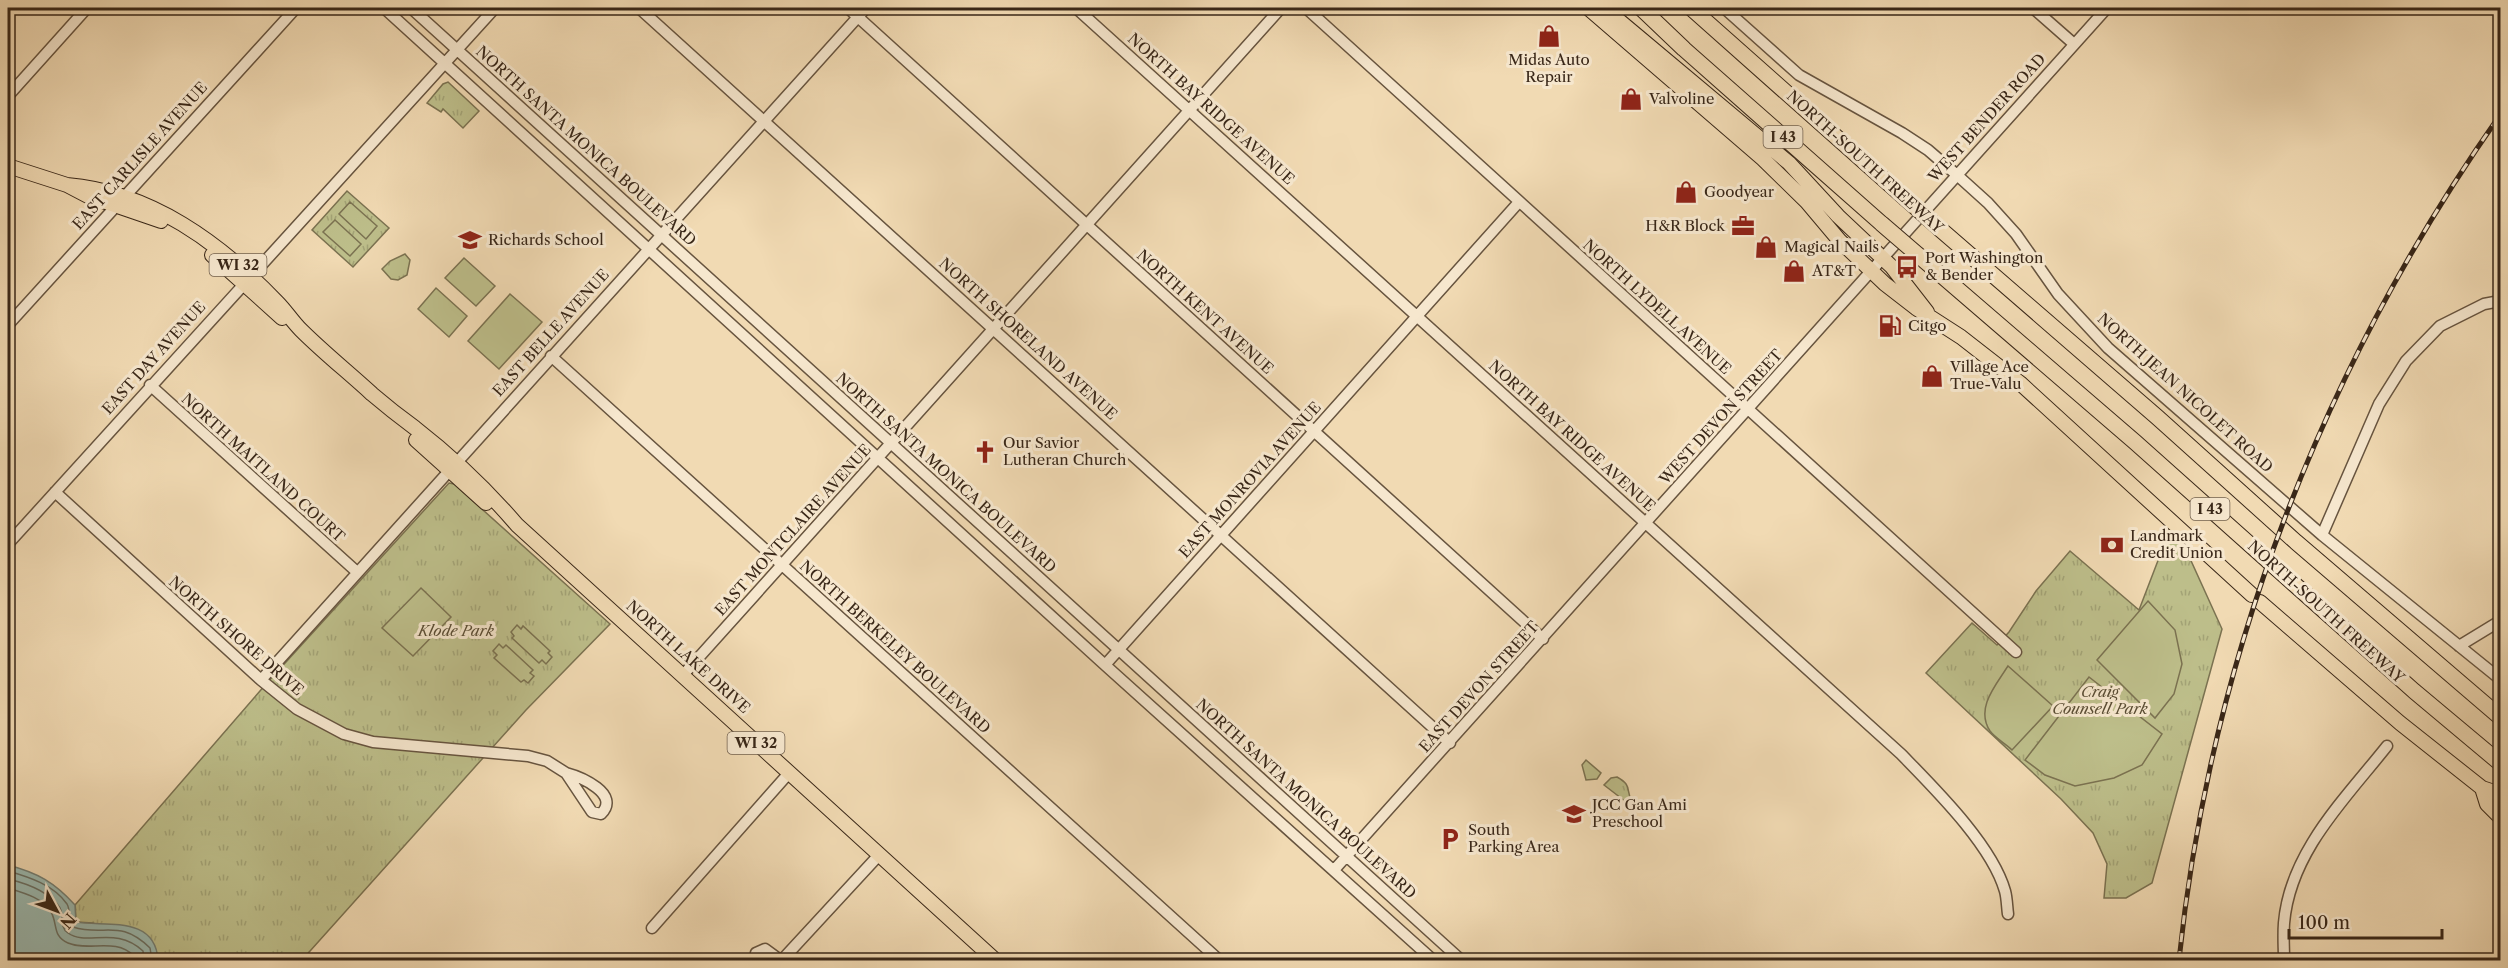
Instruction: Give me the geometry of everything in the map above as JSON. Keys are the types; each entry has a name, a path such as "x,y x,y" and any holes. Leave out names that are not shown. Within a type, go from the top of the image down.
{"highway":[{"name":"NORTH-SOUTH FREEWAY","path":"1641,8 1684,49 1882,224 2135,442 2414,691 2500,763"},
{"name":"NORTH-SOUTH FREEWAY","path":"1691,8 2296,542 2500,717"}],"main road":[{"path":"1588,8 1769,164 1807,202 1839,240 1897,295 1961,337 2052,411 2256,599 2400,723 2482,788 2500,794"},
{"path":"1604,8 1789,163 1838,216 1892,267 1930,316"},
{"name":"NORTH LAKE DRIVE","path":"8,166 67,185 88,195 119,201 181,232 246,279 288,313 300,328 394,413 415,428 452,466 995,960"},
{"path":"2482,788 2487,804 2500,817"}],"street":[{"name":"EAST CARLISLE AVENUE","path":"8,325 296,8"},
{"path":"384,8 879,456 1105,665 1433,960"},
{"name":"NORTH SANTA MONICA BOULEVARD","path":"411,8 1461,960"},
{"name":"EAST DAY AVENUE","path":"8,544 246,279 495,8"},
{"name":"NORTH SHORELAND AVENUE","path":"639,8 1450,742"},
{"name":"NORTH KENT AVENUE","path":"848,8 1543,639"},
{"name":"EAST BELLE AVENUE","path":"261,680 660,234 866,8"},
{"name":"NORTH BAY RIDGE AVENUE","path":"1076,8 1901,754 1939,794 1978,841 2005,891 2008,914"},
{"name":"EAST MONTCLAIRE AVENUE","path":"683,675 1281,8"},
{"name":"NORTH LYDELL AVENUE","path":"1306,8 2016,652"},
{"name":"NORTH JEAN NICOLET ROAD","path":"1724,8 1799,75 1902,133 1928,150 1957,175 1988,203 2016,234 2058,294 2108,348 2322,535 2500,678"},
{"path":"2032,8 2074,44"},
{"name":"WEST BENDER ROAD","path":"1818,330 2107,8"},
{"path":"8,96 83,9"},
{"name":"EAST MONROVIA AVENUE","path":"1105,665 1520,202"},
{"path":"2322,535 2379,404 2406,361 2440,326 2484,304 2500,301"},
{"name":"WEST DEVON STREET","path":"1646,523 1818,330"},
{"name":"NORTH BERKELEY BOULEVARD","path":"551,356 1219,960"},
{"name":"NORTH MAITLAND COURT","path":"150,385 357,572"},
{"name":"NORTH SHORE DRIVE","path":"55,492 261,680 297,709 344,734 374,742 528,756 547,761 566,773"},
{"name":"EAST DEVON STREET","path":"1334,870 1646,523"},
{"path":"2459,646 2500,621"},
{"path":"2284,960 2284,922 2294,879 2312,841 2387,746"},
{"path":"652,928 789,773"},
{"path":"755,960 756,953 765,949 781,960 879,855"}],"green space":[{"path":"448,82 479,111 463,128 443,109 441,112 427,103 443,84"},
{"path":"347,191 389,228 353,267 312,230"},
{"path":"350,202 377,226 366,239 339,214"},
{"path":"335,220 361,244 350,256 323,232"},
{"path":"405,254 410,260 407,275 398,280 391,279 382,269 390,261"},
{"path":"464,258 495,286 476,306 445,278"},
{"path":"436,288 467,316 449,337 418,309"},
{"path":"510,294 542,322 499,369 468,341"},
{"name":"Klode Park","path":"449,483 454,484 610,624 526,710 302,960 187,958 158,960 93,923 76,922 75,905 266,684"},
{"name":"Craig Counsell Park","path":"2169,532 2187,552 2222,629 2152,883 2126,898 2104,898 2107,864 2093,833 2061,799 1926,673 1972,623 1997,645 2009,632 2036,591 2070,551 2139,610"},
{"path":"421,588 451,617 413,656 382,628"},
{"path":"2148,601 2175,630 2182,664 2174,694 2155,718 2097,660"},
{"path":"517,625 521,629 523,626 550,651 548,653 552,657 546,664 542,660 539,663 512,638 514,636 511,632"},
{"path":"499,644 503,648 506,645 533,670 530,673 534,676 528,683 524,680 521,682 494,658 497,655 493,651"},
{"path":"2008,666 2053,706 2012,750 1990,731 1985,714 1989,697"},
{"path":"2089,677 2162,734 2142,765 2114,778 2075,786 2045,775 2025,760"},
{"path":"1586,760 1601,773 1597,779 1586,780 1582,765"},
{"path":"1617,777 1627,785 1632,802 1630,805 1604,785 1611,778"}],"water":[{"path":"8,865 37,875 60,890 75,905 76,922 114,924 139,930 148,936 155,946 158,960 8,960"}],"railway":[{"path":"2179,960 2195,846 2218,734 2248,625 2285,517 2329,412 2380,310 2437,211 2500,115"}],"place":[{"name":"Midas Auto Repair","path":"1549,36"},
{"name":"Valvoline","path":"1631,99"},
{"name":"Goodyear","path":"1686,192"},
{"name":"H&R Block","path":"1743,226"},
{"name":"Richards School","path":"470,240"},
{"name":"Magical Nails","path":"1766,247"},
{"name":"Port Washington & Bender","path":"1907,267"},
{"name":"AT&T","path":"1794,271"},
{"name":"Citgo","path":"1890,326"},
{"name":"Village Ace True-Valu","path":"1932,376"},
{"name":"Our Savior Lutheran Church","path":"985,452"},
{"name":"Landmark Credit Union","path":"2112,545"},
{"name":"JCC Gan Ami Preschool","path":"1574,814"},
{"name":"South Parking Area","path":"1450,839"}]}
